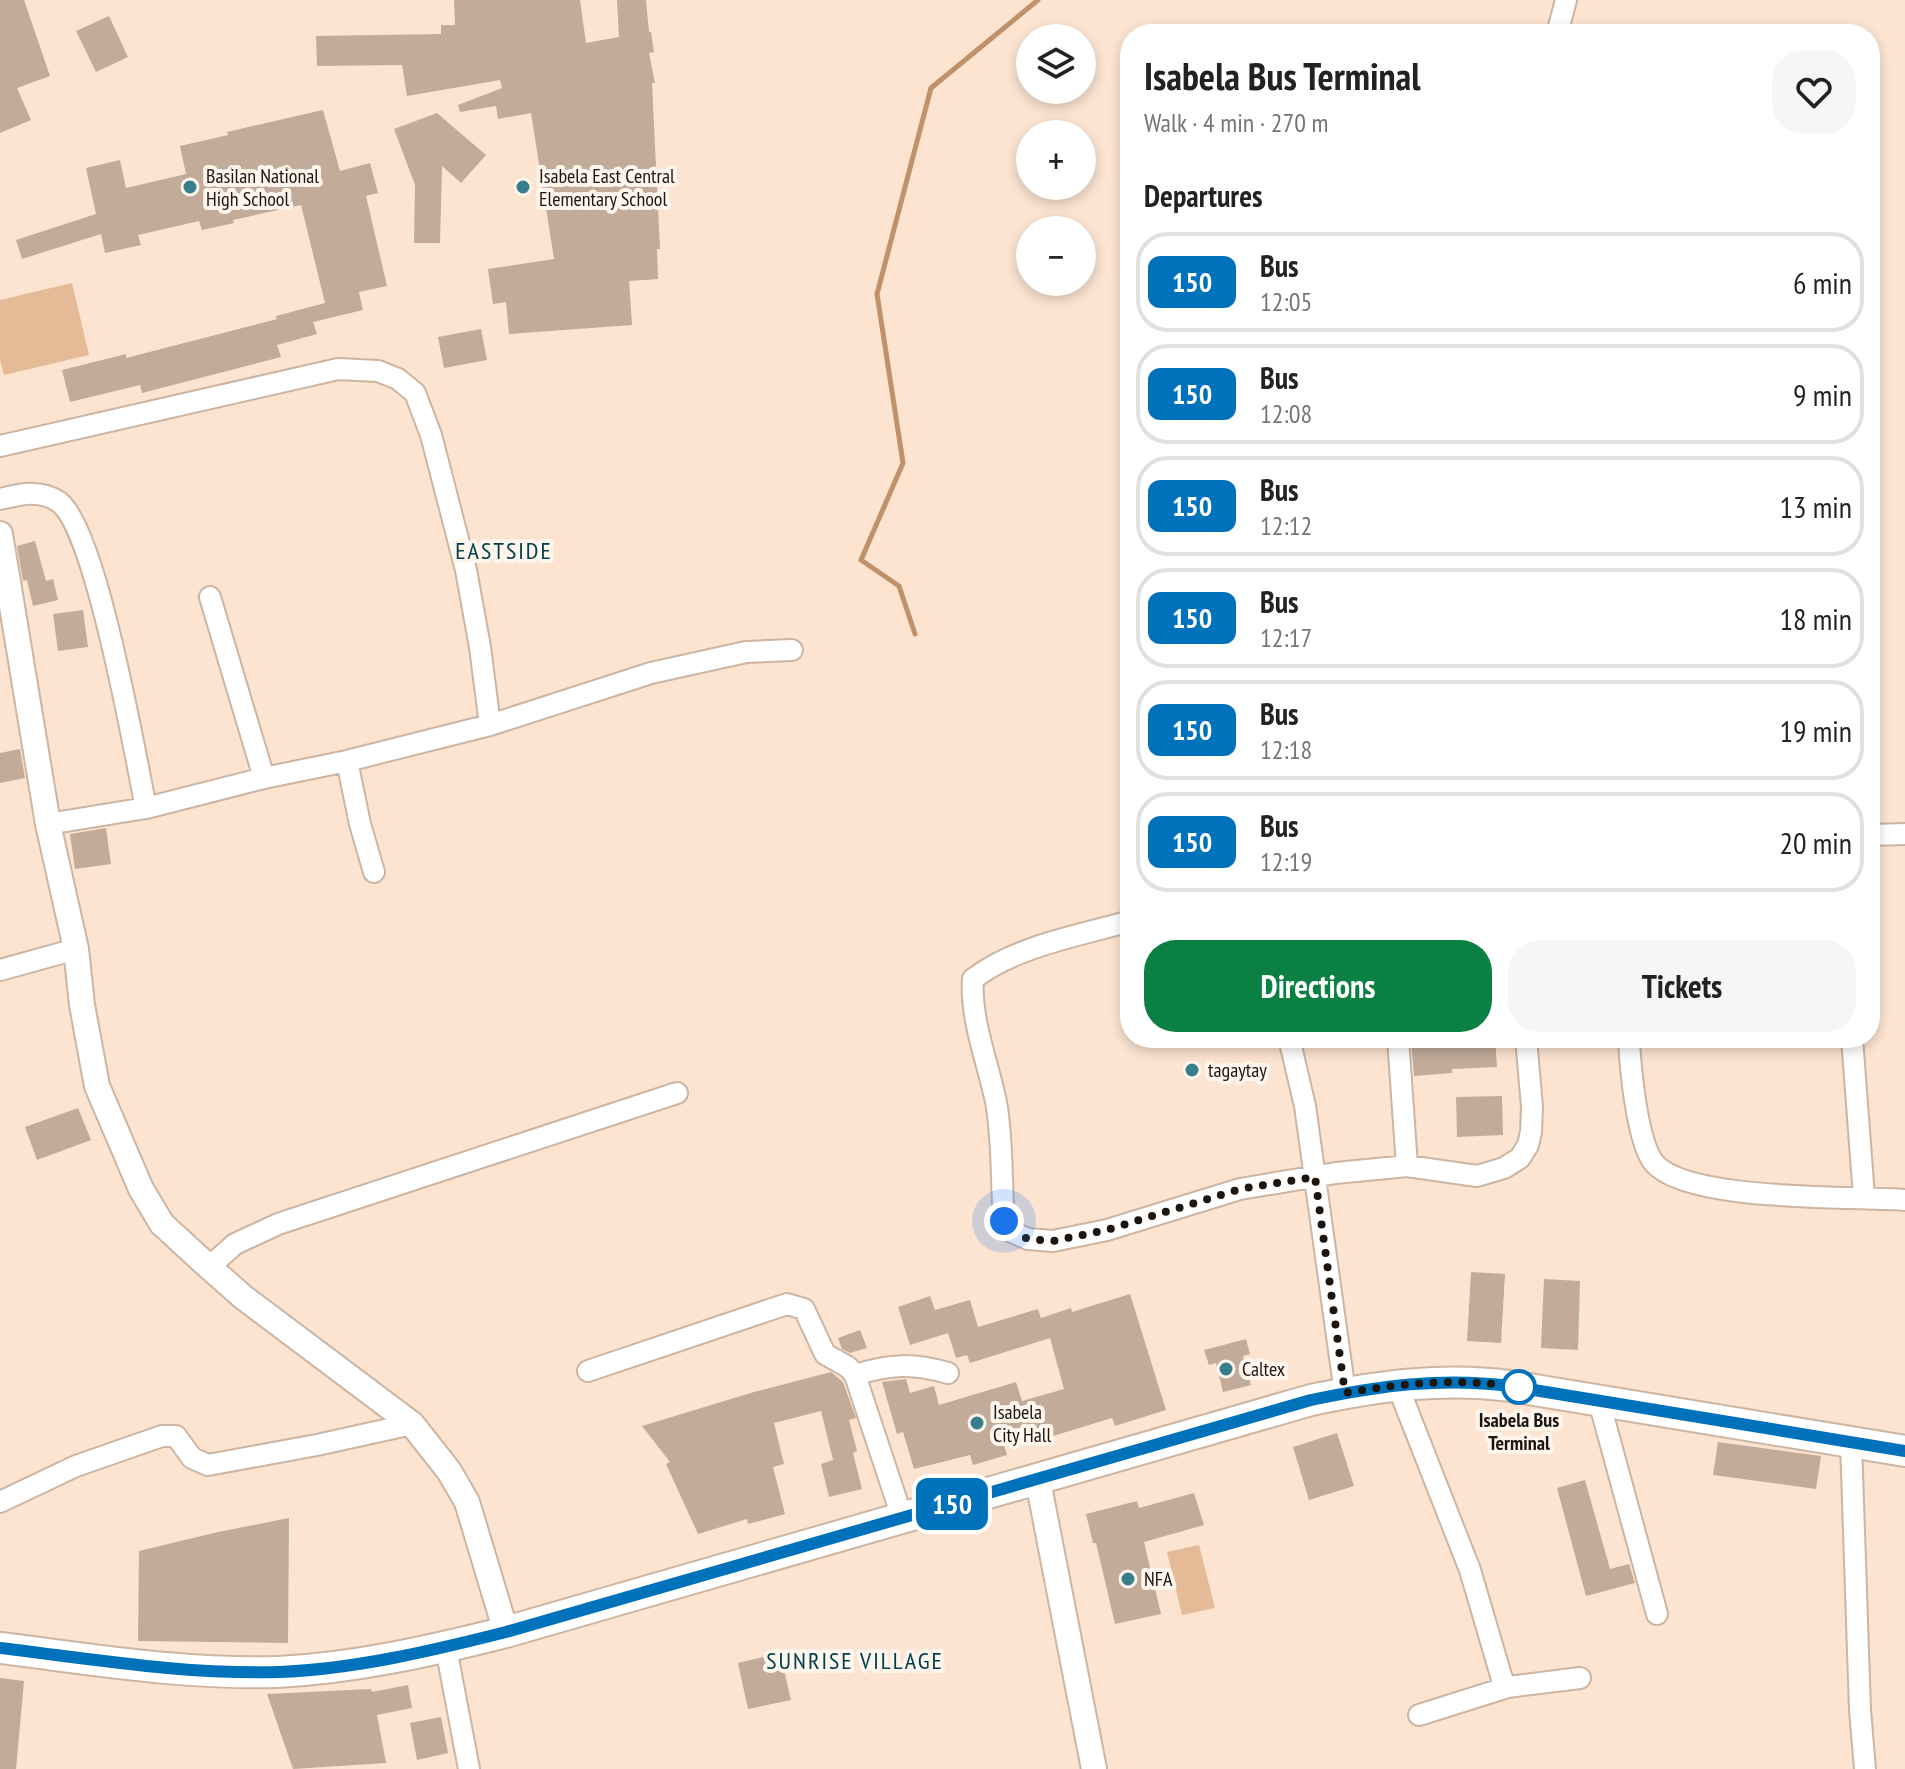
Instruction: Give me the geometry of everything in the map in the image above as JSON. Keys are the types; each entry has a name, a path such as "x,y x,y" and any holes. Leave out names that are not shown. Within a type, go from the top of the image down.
{"main road":[{"path":"0,1648 140,1664 276,1672 325,1669 446,1648 1038,1481 1311,1400 1397,1384 1473,1381 1905,1451"}],"street":[{"path":"1560,24 1566,0"},
{"path":"0,446 338,369 378,371 398,379 415,393 431,435 466,570 490,725"},
{"path":"0,499 27,493 43,494 61,504 78,531 119,673 146,808"},
{"path":"0,534 48,824 76,949 82,1005 97,1086 141,1189 162,1224 243,1297 412,1424 449,1471 467,1502 506,1632"},
{"path":"210,597 264,778"},
{"path":"48,824 146,808 347,761 490,725 651,673 746,652 792,650"},
{"path":"347,761 374,872"},
{"path":"1880,835 1905,834"},
{"path":"1120,924 990,966 973,979 978,1023 997,1106 1004,1221 1012,1232 1028,1239 1053,1241 1107,1230 1240,1189 1315,1177 1407,1166 1477,1176 1504,1168 1520,1158 1531,1132 1527,1048"},
{"path":"0,970 76,949"},
{"path":"1291,1048 1305,1106 1345,1393"},
{"path":"1399,1048 1407,1166"},
{"path":"1629,1048 1639,1121 1653,1162 1672,1176 1686,1183 1774,1196 1905,1200"},
{"path":"1853,1048 1864,1197"},
{"path":"209,1267 235,1244 278,1224 677,1093"},
{"path":"588,1371 787,1304 804,1309 825,1354 848,1367 855,1375 902,1517"},
{"path":"855,1375 882,1367 905,1365 948,1373"},
{"path":"1397,1384 1470,1570 1502,1679 1508,1687"},
{"path":"1599,1401 1657,1614"},
{"path":"0,1502 76,1466 162,1436 176,1436 192,1458 208,1465 412,1424"},
{"path":"1851,1442 1860,1710 1865,1769"},
{"path":"1038,1481 1094,1769"},
{"path":"446,1648 469,1769"},
{"path":"1419,1715 1508,1687 1580,1678"}],"shaded area":[{"path":"72,283 89,355 4,375 0,360 0,300"},
{"path":"1199,1545 1215,1608 1182,1615 1167,1552"}],"building":[{"path":"0,0 24,0 50,76 17,88 31,120 0,133"},
{"path":"454,0 580,0 586,43 619,37 617,0 646,0 654,52 649,53 655,83 652,83 660,249 657,249 658,279 629,281 632,325 509,334 506,302 493,304 488,269 554,259 531,113 498,119 496,106 460,112 458,105 502,88 500,80 407,96 402,65 317,66 316,36 441,34 441,25 455,25"},
{"path":"109,16 128,57 96,72 76,31"},
{"path":"323,110 340,171 370,163 378,193 366,196 387,286 359,292 363,310 313,322 317,334 277,345 281,357 142,393 140,385 70,402 62,370 126,354 126,358 277,319 276,316 325,303 301,205 202,230 199,221 138,235 141,245 105,253 101,234 22,259 16,240 96,214 86,168 120,160 126,188 186,174 180,146"},
{"path":"437,113 486,155 461,183 442,166 440,243 414,243 415,185 394,129"},
{"path":"481,329 487,360 444,368 438,337"},
{"path":"35,541 46,581 53,579 58,600 33,606 27,580 23,581 17,546"},
{"path":"83,610 88,647 58,651 53,614"},
{"path":"20,749 25,778 0,783 0,753"},
{"path":"106,828 111,864 75,869 70,834"},
{"path":"1412,1048 1496,1048 1497,1067 1452,1069 1452,1073 1414,1076"},
{"path":"1502,1096 1503,1135 1457,1137 1456,1097"},
{"path":"78,1108 91,1140 37,1160 25,1127"},
{"path":"1471,1272 1505,1274 1501,1343 1467,1341"},
{"path":"1544,1279 1580,1281 1578,1350 1541,1348"},
{"path":"1130,1294 1166,1410 1115,1426 1112,1418 1053,1436 1051,1431 1004,1445 1007,1455 973,1465 970,1455 914,1469 903,1432 897,1434 882,1382 906,1379 910,1393 934,1386 939,1405 1016,1382 1022,1401 1064,1389 1050,1338 970,1363 967,1355 956,1358 948,1333 910,1345 898,1307 930,1296 935,1310 970,1300 978,1327 1038,1309 1041,1318 1071,1308 1072,1312"},
{"path":"860,1330 867,1348 850,1353 842,1349 838,1338"},
{"path":"1246,1339 1250,1354 1243,1356 1251,1385 1223,1392 1216,1363 1209,1365 1204,1350"},
{"path":"831,1372 843,1382 856,1418 849,1420 862,1489 829,1497 821,1464 833,1460 821,1411 774,1423 784,1464 773,1467 785,1514 748,1524 747,1519 698,1534 666,1464 670,1462 642,1426"},
{"path":"1337,1433 1354,1486 1309,1500 1293,1447"},
{"path":"1718,1442 1821,1456 1816,1489 1713,1475"},
{"path":"1585,1480 1610,1569 1629,1564 1635,1583 1586,1596 1557,1488"},
{"path":"1194,1493 1204,1525 1144,1542 1161,1614 1115,1624 1086,1514 1137,1501 1139,1508"},
{"path":"289,1518 288,1643 138,1641 139,1551"},
{"path":"780,1653 791,1700 748,1709 738,1663"},
{"path":"0,1678 24,1681 16,1769 0,1769"},
{"path":"408,1685 412,1708 377,1715 386,1763 293,1769 267,1694 371,1689 372,1692"},
{"path":"441,1717 448,1753 417,1760 410,1723"}],"waterway":[{"path":"915,634 899,586 861,560 903,463 877,294 931,88 1038,0"}],"bus line":[{"name":"150","path":"0,1648 140,1664 276,1672 325,1669 446,1648 1038,1481 1311,1400 1397,1384 1473,1381 1905,1451"}],"place":[{"name":"Basilan National High School","path":"190,187"},
{"name":"Isabela East Central Elementary School","path":"523,187"},
{"name":"tagaytay","path":"1192,1070"},
{"name":"Caltex","path":"1226,1369"},
{"name":"Isabela Bus Terminal","path":"1519,1387"},
{"name":"Isabela City Hall","path":"977,1423"},
{"name":"NFA","path":"1128,1579"}],"district":[{"name":"EASTSIDE","path":"504,551"},
{"name":"SUNRISE VILLAGE","path":"855,1661"}],"route":[{"path":"1004,1221 1012,1232 1028,1239 1053,1241 1107,1230 1240,1189 1315,1177 1345,1393 1433,1381 1473,1381 1519,1387"}]}
